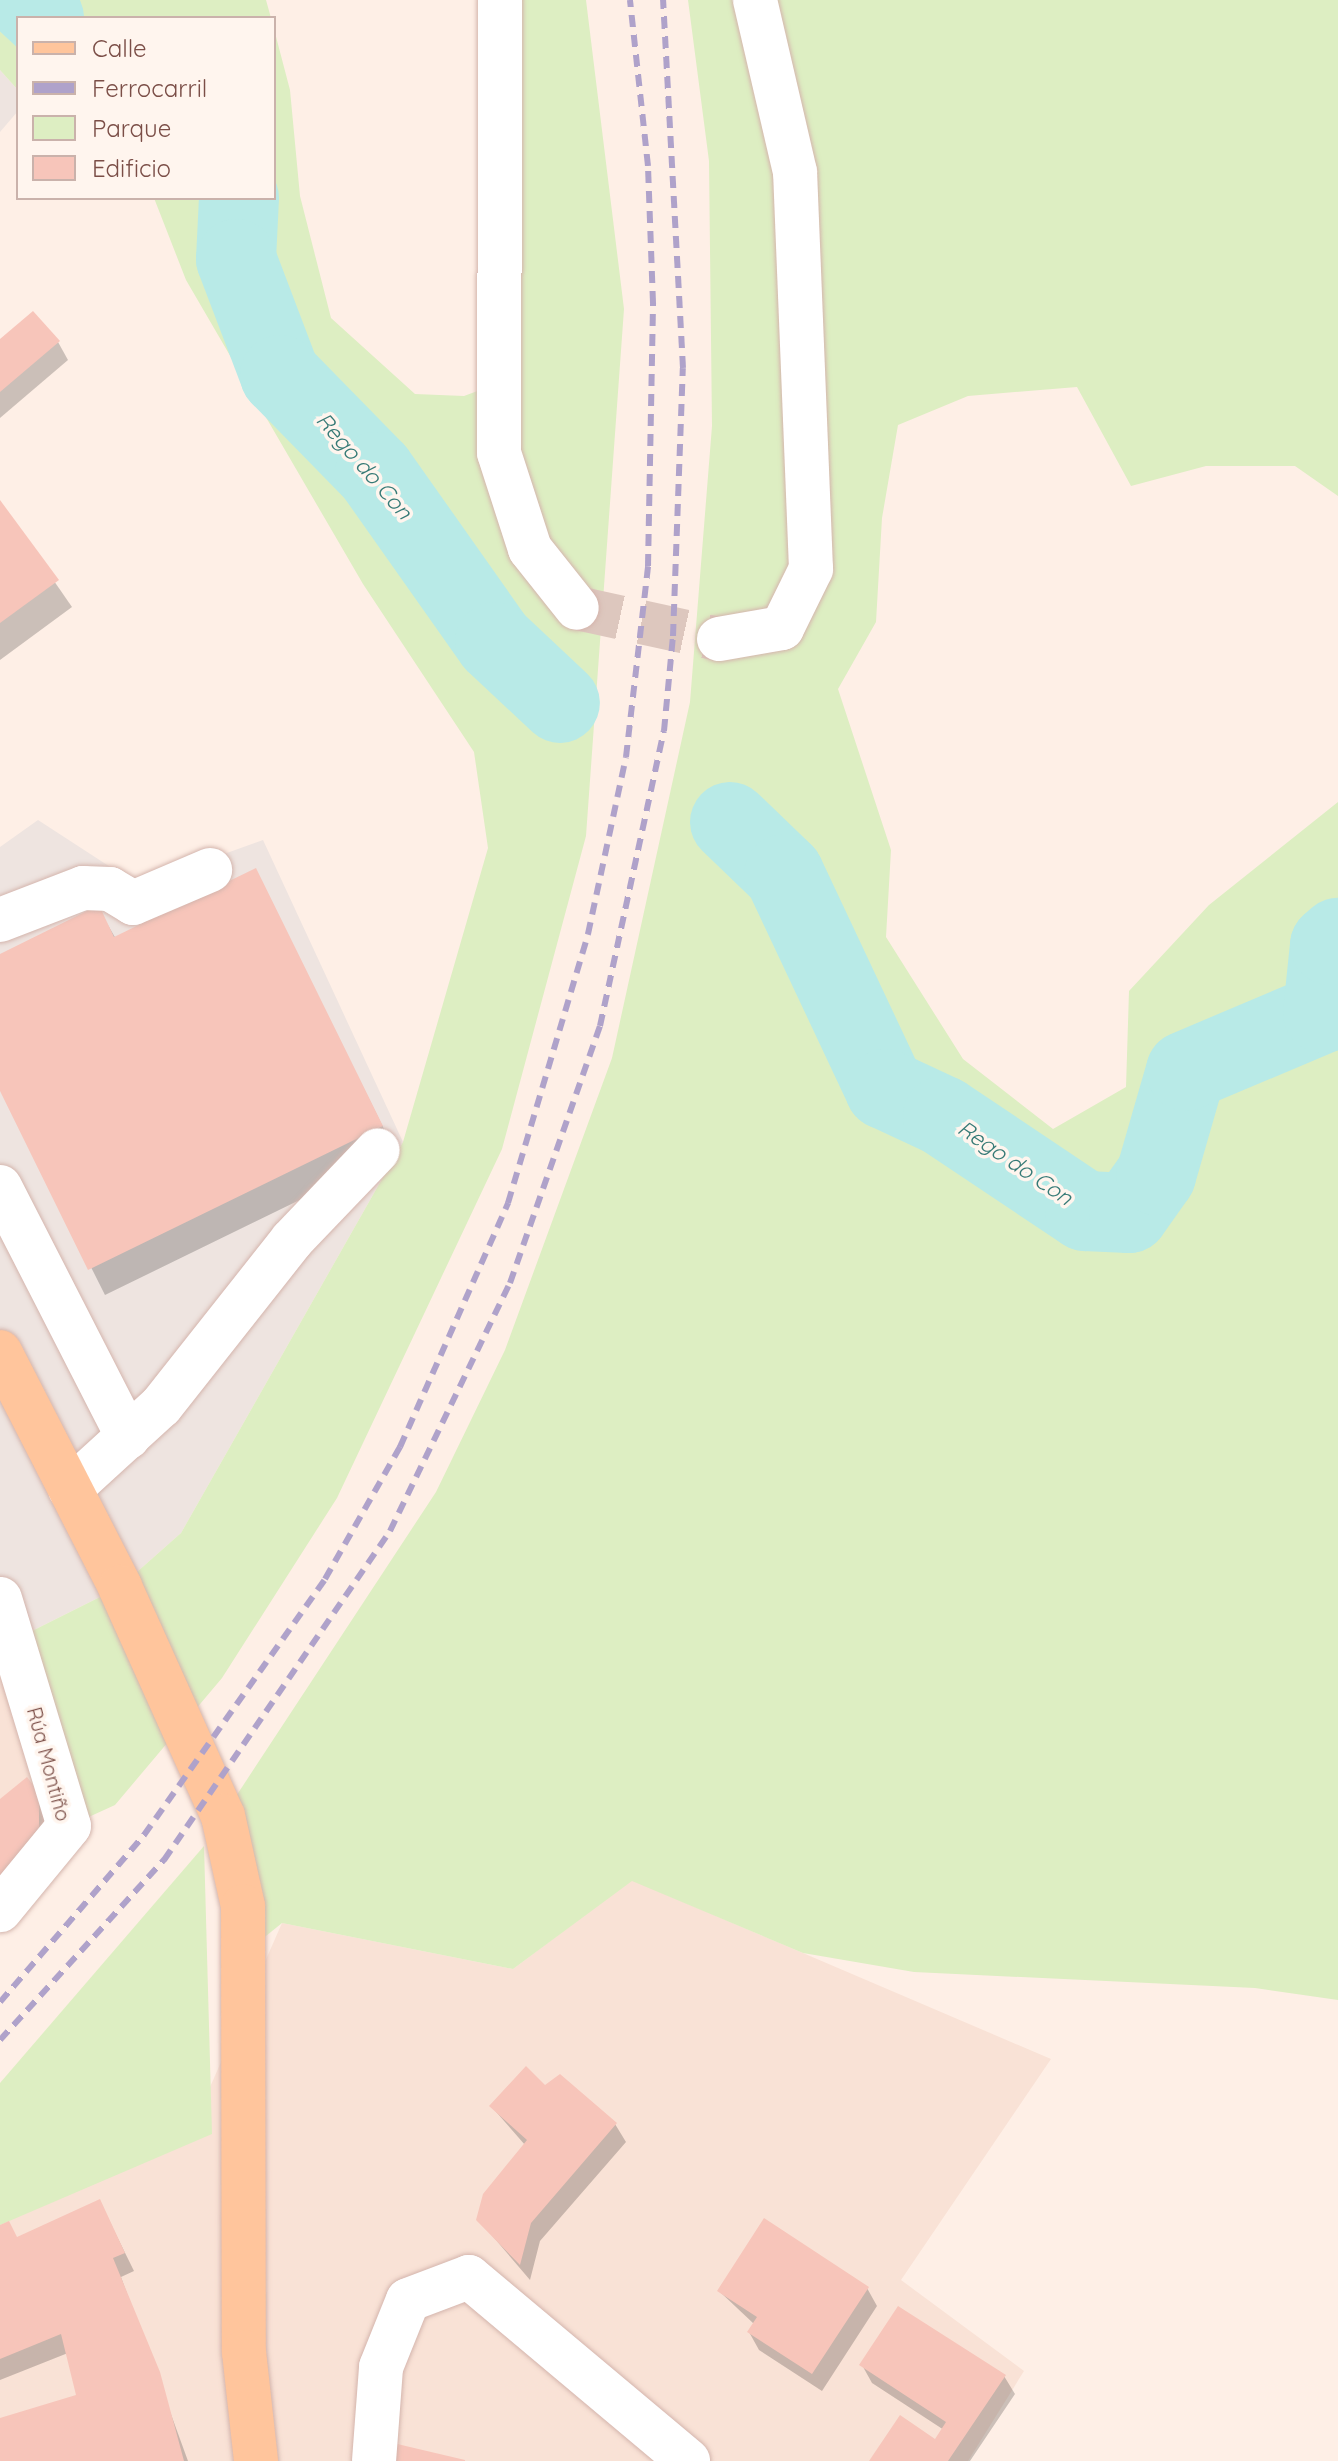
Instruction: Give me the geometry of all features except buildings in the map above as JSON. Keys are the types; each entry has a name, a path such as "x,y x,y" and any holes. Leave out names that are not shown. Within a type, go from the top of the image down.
{"main road":[{"path":"0,1352 70,1489 223,1816 243,1906 244,2352 256,2461"}],"street":[{"path":"500,0 499,453 530,549 577,608"},
{"path":"719,639 782,628 811,569 795,172 755,0"},
{"path":"0,920 83,888 110,889 133,903 210,870"},
{"path":"70,1489 161,1406 292,1240 378,1150"},
{"path":"0,1187 128,1437"},
{"name":"Rúa Montiño","path":"0,1599 69,1826 0,1910"},
{"path":"374,2461 381,2367 408,2300 469,2277 688,2461"}],"shaded area":[{"path":"0,70 16,88 16,113 0,132"},
{"path":"38,820 138,885 263,840 403,1142 181,1533 120,1587 14,1640 0,1602 0,847"},
{"path":"0,1602 69,1826 0,1899"},
{"path":"632,1880 1051,2059 901,2280 1024,2371 968,2461 0,2461 0,2223 189,2135 282,1923 513,1969"}],"green space":[{"path":"0,0 266,0 270,16 16,16 16,88 0,70"},
{"path":"500,0 586,0 624,309 586,836 502,1149 337,1498 222,1678 115,1805 69,1826 14,1640 120,1587 181,1533 403,1142 488,848 474,752 363,584 186,280 155,200 276,200 276,37 290,90 300,196 331,318 415,394 464,396 499,383"},
{"path":"688,0 1338,0 1338,496 1295,466 1206,466 1131,486 1077,387 968,396 898,425 882,518 876,622 838,689 891,850 886,937 963,1059 1053,1129 1126,1087 1129,991 1209,905 1338,802 1338,2000 1255,1988 914,1972 803,1953 632,1881 513,1969 282,1923 244,1954 223,1816 436,1492 505,1350 612,1058 690,702 712,426 709,161"},
{"path":"204,1846 212,2134 0,2225 0,2083"}],"waterway":[{"name":"Rego do Con","path":"25,0 42,16"},
{"name":"Rego do Con","path":"239,200 236,259 280,375 375,472 495,642 560,703"},
{"name":"Rego do Con","path":"730,822 784,874 885,1089 943,1116 1085,1211 1129,1213 1156,1175 1186,1071 1323,1013 1330,945 1338,938"}],"tunnel":[{"path":"577,608 719,639"}],"railway":[{"path":"0,2002 144,1835 325,1579 400,1447 508,1203 588,934 626,757 648,566 653,303 648,166 630,0"},
{"path":"0,2040 164,1860 390,1531 510,1283 600,1026 664,731 673,636 683,368 663,0"}]}
